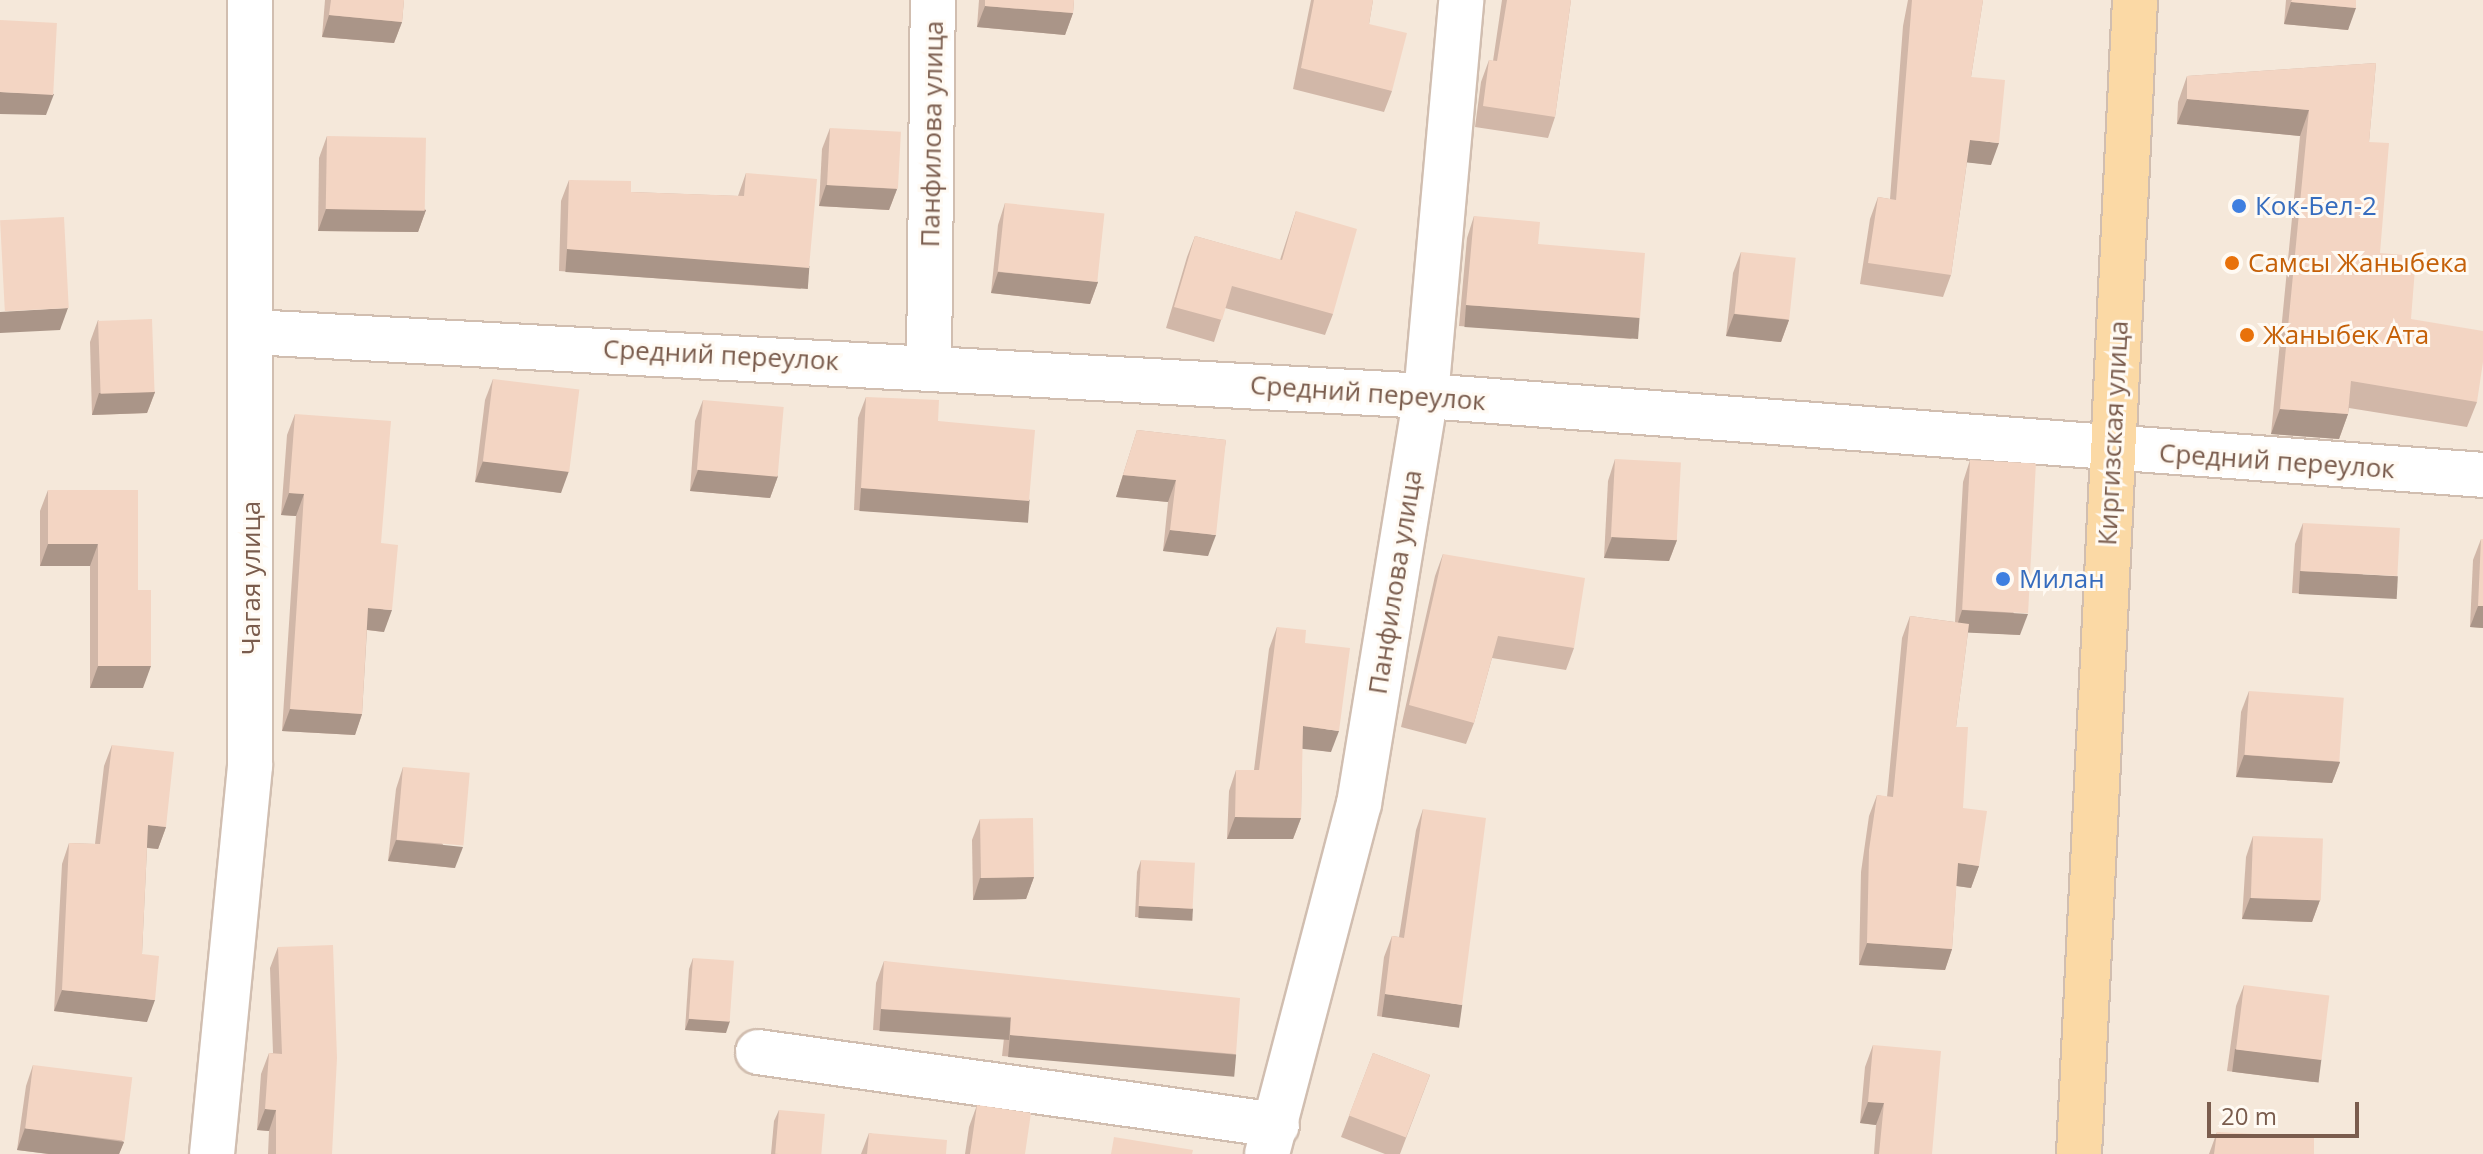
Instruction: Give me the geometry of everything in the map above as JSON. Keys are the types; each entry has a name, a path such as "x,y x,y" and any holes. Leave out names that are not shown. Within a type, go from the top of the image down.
{"main road":[{"name":"Киргизская улица","path":"2079,1154 2135,0"}],"street":[{"name":"Чагая улица","path":"212,1154 250,766 250,0"},
{"name":"Панфилова улица","path":"929,365 933,0"},
{"name":"Панфилова улица","path":"1272,1140 1359,804 1426,396 1461,0"},
{"name":"Средний переулок","path":"252,332 929,365 1426,396 2112,450 2483,475"},
{"path":"758,1052 1272,1140"}],"shaded area":[{"path":"0,0 2483,0 2483,1154 0,1154"}],"building":[{"path":"331,0 404,0 402,22 329,15"},
{"path":"985,0 1074,0 1073,13 985,6"},
{"path":"1314,0 1373,0 1369,24 1407,33 1392,91 1301,68"},
{"path":"1507,0 1571,0 1555,117 1483,106 1489,60 1497,61"},
{"path":"1912,0 1983,0 1971,77 2005,80 1999,143 1970,140 1951,275 1868,263 1878,197 1896,200"},
{"path":"2356,0 2356,8 2291,2"},
{"path":"0,20 57,23 53,95 0,92"},
{"path":"2376,63 2369,142 2389,143 2380,253 2416,256 2411,319 2483,331 2483,362 2477,402 2351,381 2348,414 2280,409 2309,110 2187,99 2187,76"},
{"path":"830,128 901,132 898,189 827,185"},
{"path":"327,136 426,138 425,211 326,209"},
{"path":"746,173 817,179 809,268 567,249 569,180 631,181 631,192 744,196"},
{"path":"1005,203 1104,213 1097,282 998,272"},
{"path":"1296,211 1357,229 1333,314 1232,286 1222,320 1174,307 1195,236 1282,260"},
{"path":"1474,216 1540,222 1538,244 1645,253 1640,318 1466,305"},
{"path":"64,217 69,308 5,311 0,220"},
{"path":"1741,252 1796,258 1789,319 1735,314"},
{"path":"152,319 155,392 101,394 98,321"},
{"path":"493,379 579,390 569,472 483,461"},
{"path":"866,397 939,400 938,421 1035,430 1029,501 861,488"},
{"path":"703,400 784,407 778,477 697,470"},
{"path":"295,414 391,421 381,543 398,545 392,610 368,608 362,714 290,709 304,494 289,493"},
{"path":"1137,430 1226,440 1216,535 1170,530 1176,480 1123,475"},
{"path":"1615,459 1681,462 1677,540 1611,537"},
{"path":"1970,460 2036,463 2028,613 1962,610"},
{"path":"48,490 138,490 138,590 151,590 151,666 98,666 98,544 48,544"},
{"path":"2303,523 2400,528 2397,576 2300,571"},
{"path":"2481,539 2483,606 2478,606"},
{"path":"1443,554 1585,578 1574,648 1498,636 1474,723 1409,705"},
{"path":"1910,616 1969,624 1956,727 1968,727 1963,808 1987,811 1979,866 1958,863 1952,949 1867,943 1869,850 1877,795 1893,797"},
{"path":"1277,627 1306,630 1305,643 1350,648 1339,731 1303,726 1301,818 1235,817 1236,770 1259,770"},
{"path":"2249,691 2344,698 2339,761 2245,755"},
{"path":"112,745 174,752 166,827 148,825 142,954 159,956 155,1000 62,990 69,843 100,844"},
{"path":"403,767 470,773 463,846 397,840"},
{"path":"1423,809 1486,818 1462,1005 1385,994 1392,936 1404,938"},
{"path":"1033,818 1034,877 981,878 980,819"},
{"path":"2253,836 2323,838 2321,900 2251,898"},
{"path":"1141,860 1195,863 1193,909 1139,906"},
{"path":"333,945 337,1058 332,1154 276,1154 276,1110 265,1109 269,1053 282,1054 278,947"},
{"path":"693,958 734,961 730,1022 689,1019"},
{"path":"884,961 1240,998 1236,1054 1010,1035 1011,1017 881,1009"},
{"path":"2244,985 2329,995 2321,1060 2236,1050"},
{"path":"1873,1045 1941,1051 1932,1154 1879,1154 1884,1103 1868,1102"},
{"path":"1373,1053 1430,1075 1406,1137 1349,1116"},
{"path":"33,1065 132,1077 124,1141 25,1129"},
{"path":"977,1105 1031,1113 1025,1154 970,1154"},
{"path":"779,1110 825,1114 821,1154 775,1154"},
{"path":"2217,1132 2314,1137 2314,1154 2214,1154"},
{"path":"869,1133 947,1140 946,1154 867,1154"},
{"path":"1114,1137 1193,1150 1192,1154 1111,1154"}],"place":[{"name":"Кок-Бел-2","path":"2239,206"},
{"name":"Самсы Жаныбека","path":"2232,263"},
{"name":"Жаныбек Ата","path":"2247,335"},
{"name":"Милан","path":"2003,579"}]}
